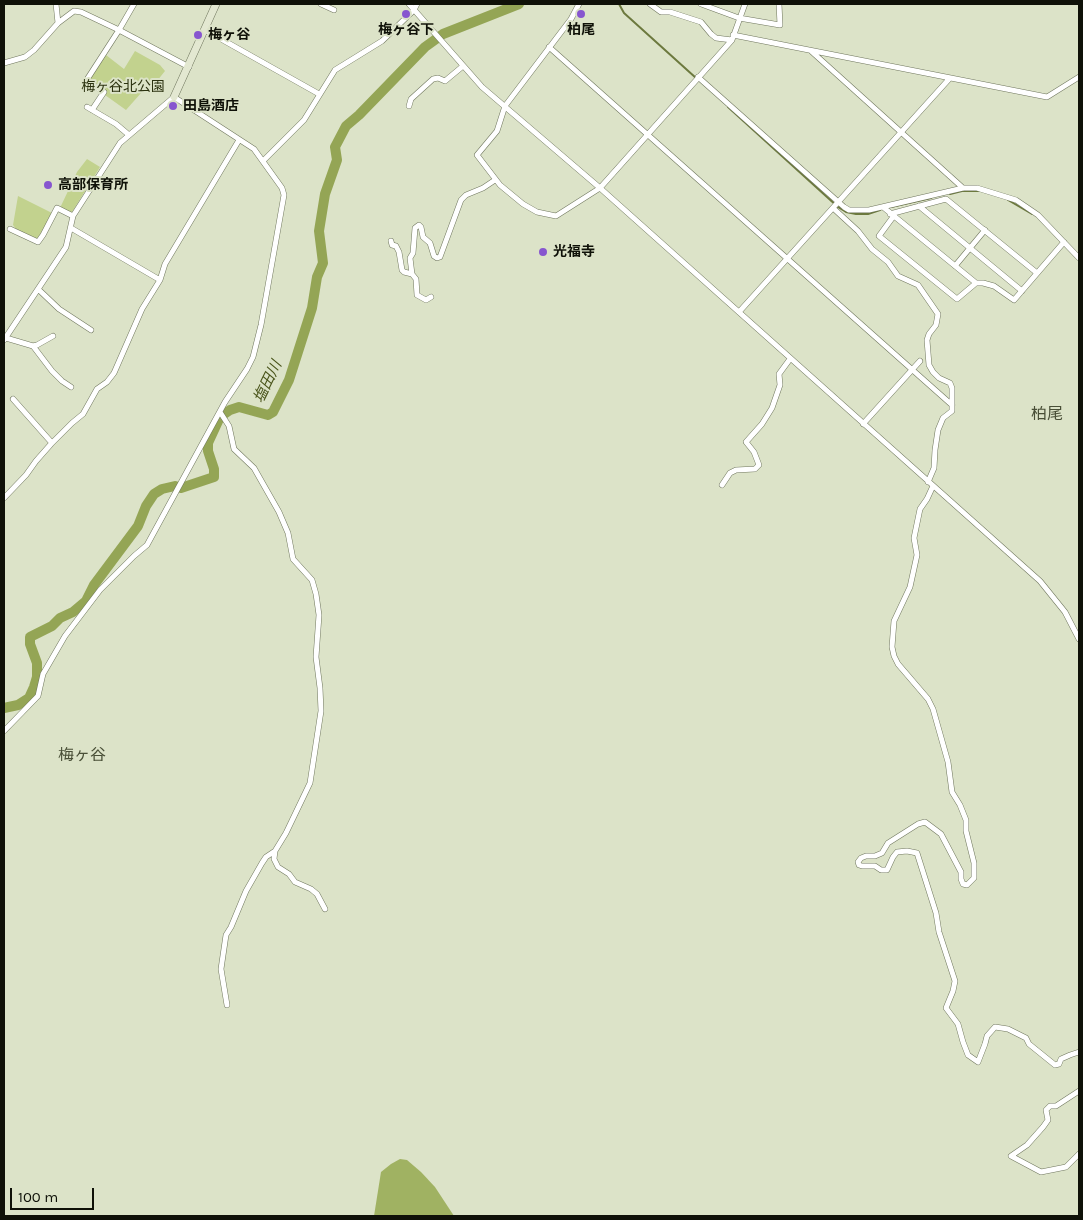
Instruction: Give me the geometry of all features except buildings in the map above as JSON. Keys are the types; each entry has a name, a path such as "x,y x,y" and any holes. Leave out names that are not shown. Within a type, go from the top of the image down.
{"street":[{"path":"56,4 58,23"},
{"path":"129,135 116,124 90,109 104,92 86,81 134,4"},
{"path":"53,336 33,346 5,339 66,247 72,228 73,216 120,143 174,97 216,4"},
{"path":"322,4 334,10"},
{"path":"409,4 482,87 600,188 1040,581 1065,612 1079,639"},
{"path":"263,161 304,120 335,70 382,41 414,10 417,4"},
{"path":"650,4 661,12 670,12 701,22 716,38 733,38 810,50 1046,97 1079,77"},
{"path":"701,4 739,18 780,25 778,4"},
{"path":"581,5 505,106 497,131 477,155 500,186 523,204 537,212 556,216 600,188 647,135 733,38 744,4"},
{"path":"4,63 25,57 34,50 58,23 74,11 81,12 119,30 189,67"},
{"path":"205,30 319,94"},
{"path":"549,47 952,405"},
{"path":"810,50 963,188"},
{"path":"409,106 411,99 433,79 438,78 445,81 463,66"},
{"path":"698,77 844,207 855,211 883,207 963,188 977,188 1016,200 1038,215 1079,258"},
{"path":"739,312 950,78"},
{"path":"4,731 38,696 43,674 70,630 100,590 147,545 224,402 253,357 269,282 284,195 278,180 254,149 174,97"},
{"path":"4,498 26,475 36,460 83,414 97,389 107,382 114,373 142,309 160,280 165,264 239,140"},
{"path":"431,297 426,300 417,295 416,279 412,274 410,258 413,253 416,228 419,225 421,227 423,237 430,243 434,256 440,257 461,200 466,195 484,188 495,180"},
{"path":"976,283 957,299 879,236 892,215 946,199 1037,273"},
{"path":"919,206 1022,291"},
{"path":"883,207 976,283 994,286 1014,300 1064,242"},
{"path":"10,229 38,242 57,208 73,216"},
{"path":"833,208 858,231 872,249 888,262 898,276 918,285 937,310 936,325 927,340 929,365 939,378 950,383 952,388 952,411 943,418 938,430 934,468 928,482"},
{"path":"72,228 160,280"},
{"path":"955,266 985,230"},
{"path":"390,241 399,252 402,270 412,274"},
{"path":"38,289 59,309 91,330"},
{"path":"33,346 52,371 71,387"},
{"path":"722,485 730,473 736,470 754,469 759,465 754,452 746,442 762,424 772,408 780,385 779,374 790,359"},
{"path":"863,424 920,362"},
{"path":"13,399 52,443"},
{"path":"220,412 229,426 234,449 254,468 279,512 288,533 293,559 312,580 316,594 320,616 316,648 320,712 310,783 286,833 275,851 274,859 278,867 289,874 295,882 311,888 317,894 325,909"},
{"path":"933,486 920,509 914,538 917,555 910,587 894,621 892,647 898,664 928,699 933,709 948,762 952,792 966,820 966,831 974,863 974,878 966,885 963,884 960,872 940,834 925,822 918,824 888,843 882,853 875,856 866,856 858,862 862,866 875,866 881,870 887,870 893,857 898,852 914,852 920,858 921,868 936,913 939,932 954,981 953,992 946,1008 958,1024 968,1055 978,1062 987,1036 995,1027 1008,1029 1026,1038 1030,1044 1055,1065 1059,1064 1061,1059 1079,1052"},
{"path":"227,1005 221,969 226,935 231,928 246,891 262,863 266,857 275,851"},
{"path":"1079,1091 1066,1102 1050,1106 1046,1110 1048,1120 1043,1127 1027,1145 1012,1156 1041,1172 1066,1166 1079,1154"}],"green space":[{"name":"梅ヶ谷北公園","path":"135,51 160,65 165,71 153,86 149,84 126,110 105,95 107,92 89,80 106,55 124,69"},
{"path":"87,159 100,167 72,212 60,208 77,172"},
{"path":"18,196 52,213 37,239 16,229 13,225"},
{"path":"400,1159 407,1160 421,1172 435,1187 454,1216 374,1216 381,1172"}],"waterway":[{"name":"塩田川","path":"4,708 18,705 29,698 34,687 37,677 37,663 30,644 30,637 52,626 60,618 73,612 86,601 94,585 138,526 146,506 154,494 162,489 175,486 181,488 214,477 208,443 220,417 230,410 239,407 268,415 273,412 289,380 312,308 317,277 323,263 319,231 325,194 337,160 335,147 346,126 425,47 443,34 519,4"},
{"path":"619,4 624,13 696,78"},
{"path":"728,107 838,207 846,212 856,214 868,214 880,210"},
{"path":"950,194 962,191 980,191"},
{"path":"891,207 931,198"},
{"path":"1008,200 1032,214"}],"place":[{"name":"梅ヶ谷下","path":"406,14"},
{"name":"柏尾","path":"581,14"},
{"name":"梅ヶ谷","path":"198,35"},
{"name":"田島酒店","path":"173,106"},
{"name":"高部保育所","path":"48,185"},
{"name":"光福寺","path":"543,252"}],"district":[{"name":"柏尾","path":"1047,414"},
{"name":"梅ヶ谷","path":"82,755"}]}
